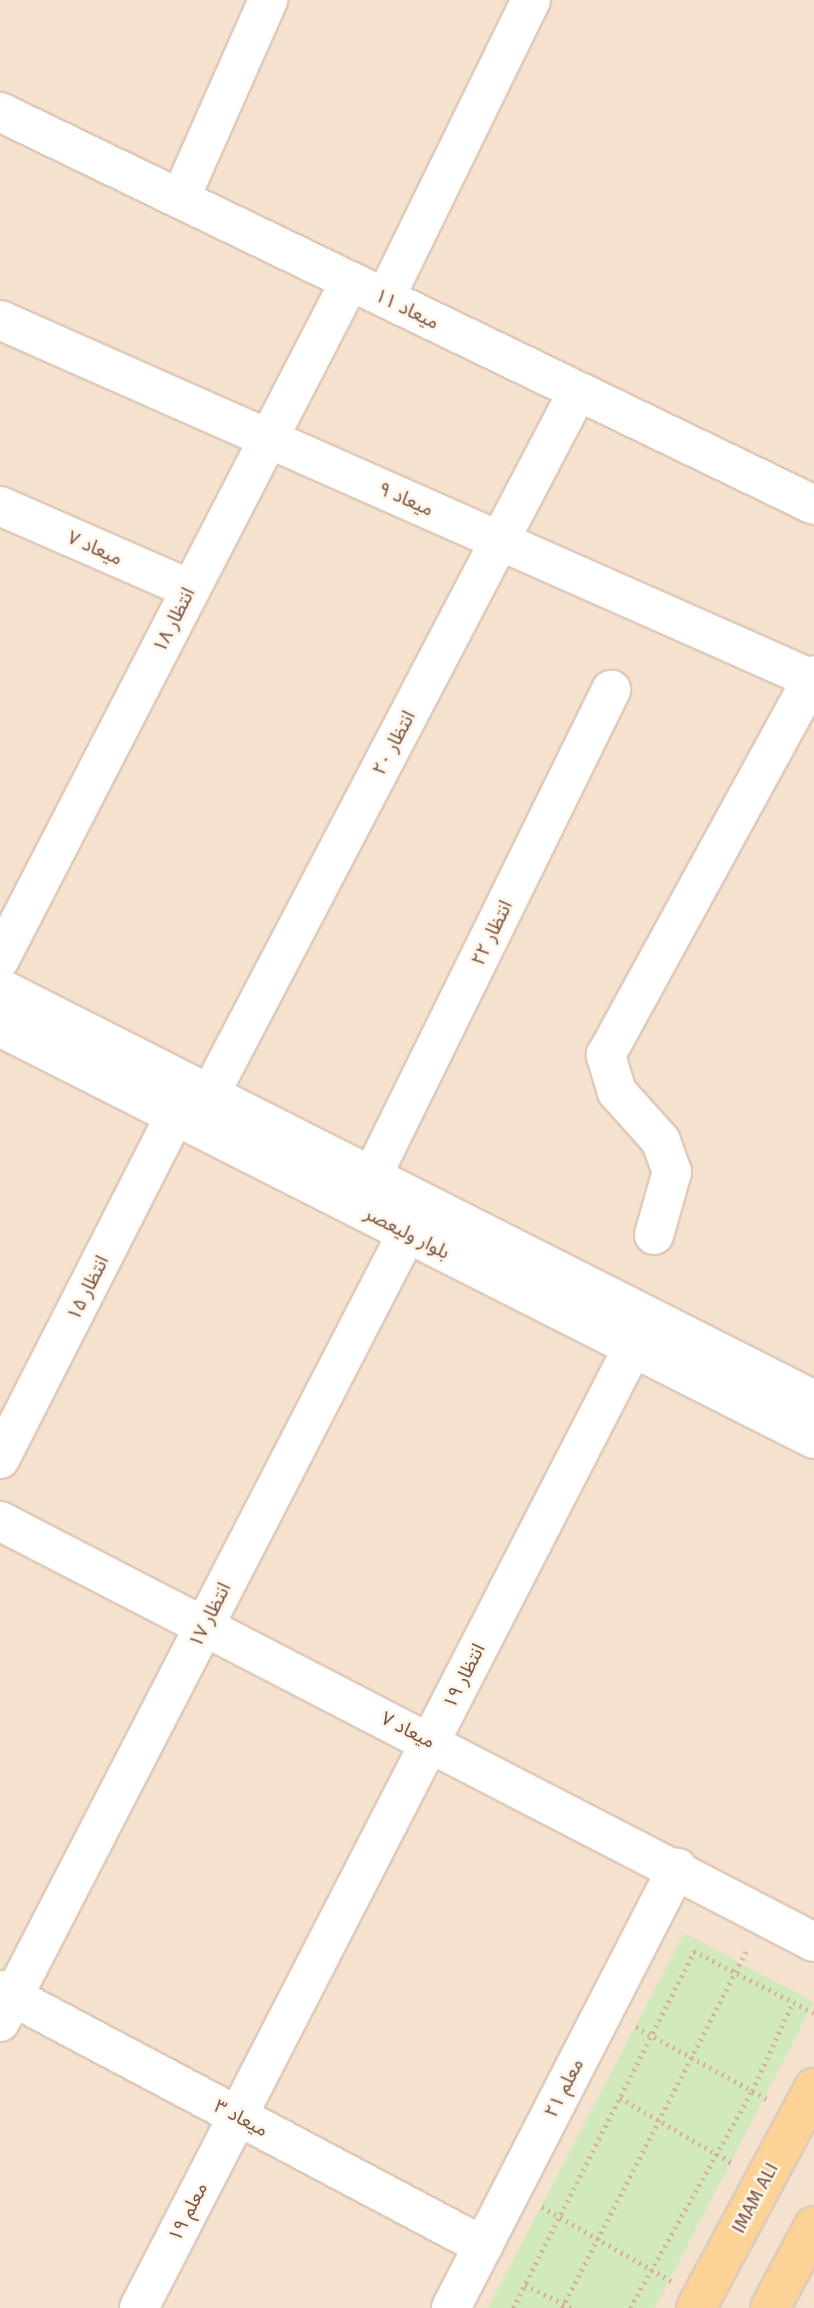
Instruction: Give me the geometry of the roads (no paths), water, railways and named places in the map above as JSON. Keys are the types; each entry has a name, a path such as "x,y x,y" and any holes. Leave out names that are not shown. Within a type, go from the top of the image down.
{"main road":[{"name":"IMAM ALI","path":"699,2303 806,2103"},
{"path":"770,2308 814,2226"}],"street":[{"path":"180,199 268,0"},
{"path":"385,298 531,0"},
{"name":"میعاد ۱۱","path":"0,112 814,505"},
{"name":"انتظار ۱۸","path":"0,960 350,281"},
{"name":"میعاد ۹","path":"0,320 813,677"},
{"name":"انتظار ۲۰","path":"210,1094 578,391"},
{"name":"میعاد ۷","path":"0,506 190,589"},
{"path":"654,1235 672,1172 661,1141 617,1092 606,1055 813,677"},
{"name":"انتظار ۲۲","path":"348,1177 611,690"},
{"name":"بلوار ولیعصر","path":"0,988 210,1094 348,1177 814,1400"},
{"name":"بلوار ولیعصر","path":"0,1027 175,1116 348,1177 407,1233 814,1439"},
{"name":"انتظار ۱۵","path":"0,1459 175,1116"},
{"name":"انتظار ۱۷","path":"4,2003 407,1233"},
{"name":"انتظار ۱۹","path":"238,2116 633,1348"},
{"name":"میعاد ۷","path":"0,1521 814,1941"},
{"name":"معلم ۲۱","path":"451,2308 677,1868"},
{"name":"میعاد ۳","path":"4,2003 238,2116 483,2246"},
{"name":"معلم ۱۹","path":"139,2308 238,2116"}]}
